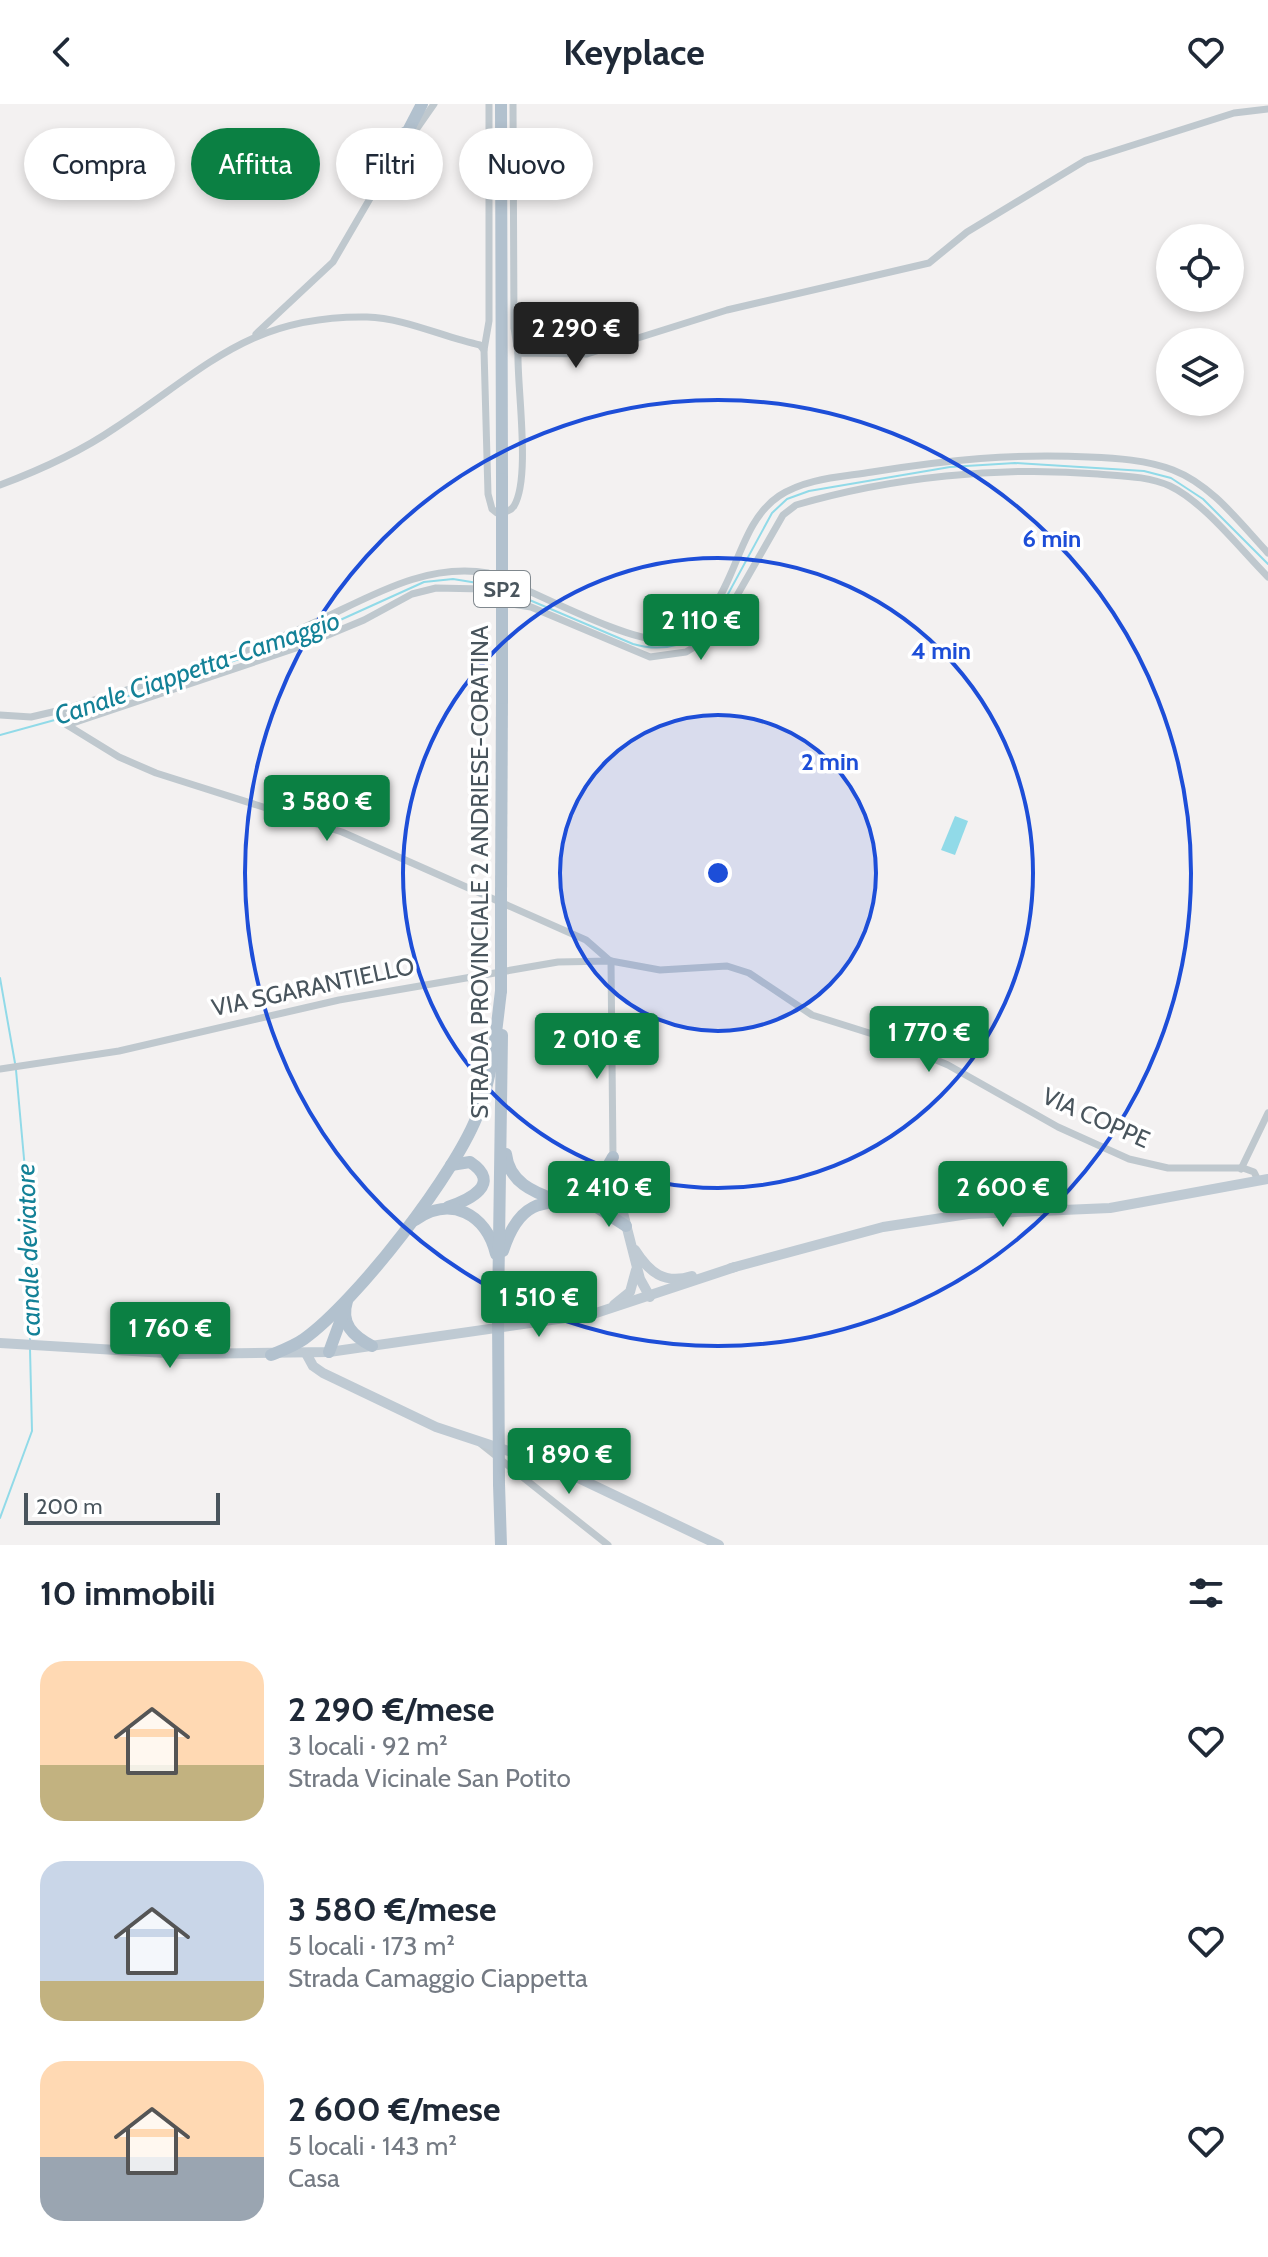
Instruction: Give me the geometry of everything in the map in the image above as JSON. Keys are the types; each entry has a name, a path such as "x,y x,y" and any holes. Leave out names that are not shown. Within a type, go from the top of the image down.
{"main road":[{"path":"410,128 422,104"},
{"name":"STRADA PROVINCIALE 2 ANDRIESE-CORATINA","path":"501,104 501,1120 498,1311 501,1545"},
{"path":"271,1355 304,1340 346,1304 451,1165 474,1125 485,1091 501,991"},
{"path":"501,1120 507,1163 518,1181 533,1193 562,1200 619,1197 626,1226 642,1266 643,1286 650,1297"},
{"path":"588,1199 613,1157"},
{"path":"410,1223 425,1213 473,1198 480,1191 483,1179 480,1171 470,1162 451,1165"},
{"path":"642,1266 660,1277 674,1280 883,1227 968,1214 1110,1208 1263,1180"},
{"path":"588,1199 626,1226"},
{"path":"499,1265 512,1231 524,1214 562,1200"},
{"path":"448,1207 475,1216 487,1229 499,1265"},
{"path":"604,1311 630,1292 642,1266"},
{"path":"0,1343 307,1355 604,1311 735,1267"},
{"path":"346,1304 351,1332 372,1346"},
{"path":"329,1352 346,1304"},
{"path":"323,1324 329,1352"},
{"path":"307,1355 313,1366 323,1373 436,1427 551,1465 719,1545"}],"street":[{"path":"417,128 434,104"},
{"path":"489,104 489,321 488,343 484,350 486,480 490,503 497,513 507,512 515,504 522,460 518,353 514,328 513,104"},
{"path":"518,353 587,354 727,310 929,263 967,232 1086,160 1234,113 1268,109"},
{"path":"0,485 36,472 114,429 195,369 253,337 333,262 369,200"},
{"path":"253,337 329,318 370,317 480,345 484,350"},
{"path":"1023,454 1024,471"},
{"path":"0,715 31,717 62,711 292,633 424,574 473,571 515,583 637,638 666,640 695,628 720,596 761,512 778,496 803,484 951,460 1023,454 1157,465 1189,478 1219,501 1268,553"},
{"path":"66,723 299,647 360,622 412,594 450,588 483,589 499,602 531,607 633,653 650,657 686,652 709,638 734,604 783,515 796,505 934,477 1024,471 1149,479 1171,487 1205,514 1268,577"},
{"path":"851,475 853,493"},
{"path":"1205,514 1219,501"},
{"path":"720,596 734,604"},
{"path":"353,605 360,622"},
{"path":"562,622 569,607"},
{"path":"188,667 192,682"},
{"path":"62,711 66,723 103,749 156,773 356,837 586,940 611,961 613,1157 619,1197"},
{"name":"VIA SGARANTIELLO","path":"4,1068 119,1051 432,982 558,962 611,961"},
{"name":"VIA COPPE","path":"611,961 660,970 714,965 739,969 812,1015 882,1037 948,1065 1058,1127 1129,1159 1168,1168 1241,1169"},
{"path":"1263,1180 1254,1172 1241,1169 1268,1113"},
{"path":"477,1441 608,1545"},
{"path":"513,1470 514,1451"}],"water":[{"path":"955,816 968,821 955,855 941,850"}],"waterway":[{"name":"Canale Ciappetta-Camaggio","path":"506,590 633,644 667,647 698,635 715,618 772,513 787,499 809,491 950,467 1015,463 1144,471 1171,478 1203,499 1268,564"},
{"name":"Canale Ciappetta-Camaggio","path":"68,716 296,640 424,582 453,579 496,586"},
{"name":"Canale Ciappetta-Camaggio","path":"0,735 62,718"},
{"name":"canale deviatore","path":"0,978 15,1063"},
{"name":"canale deviatore","path":"16,1070 32,1247 30,1342"},
{"name":"canale deviatore","path":"0,1518 32,1431 30,1349"}]}
